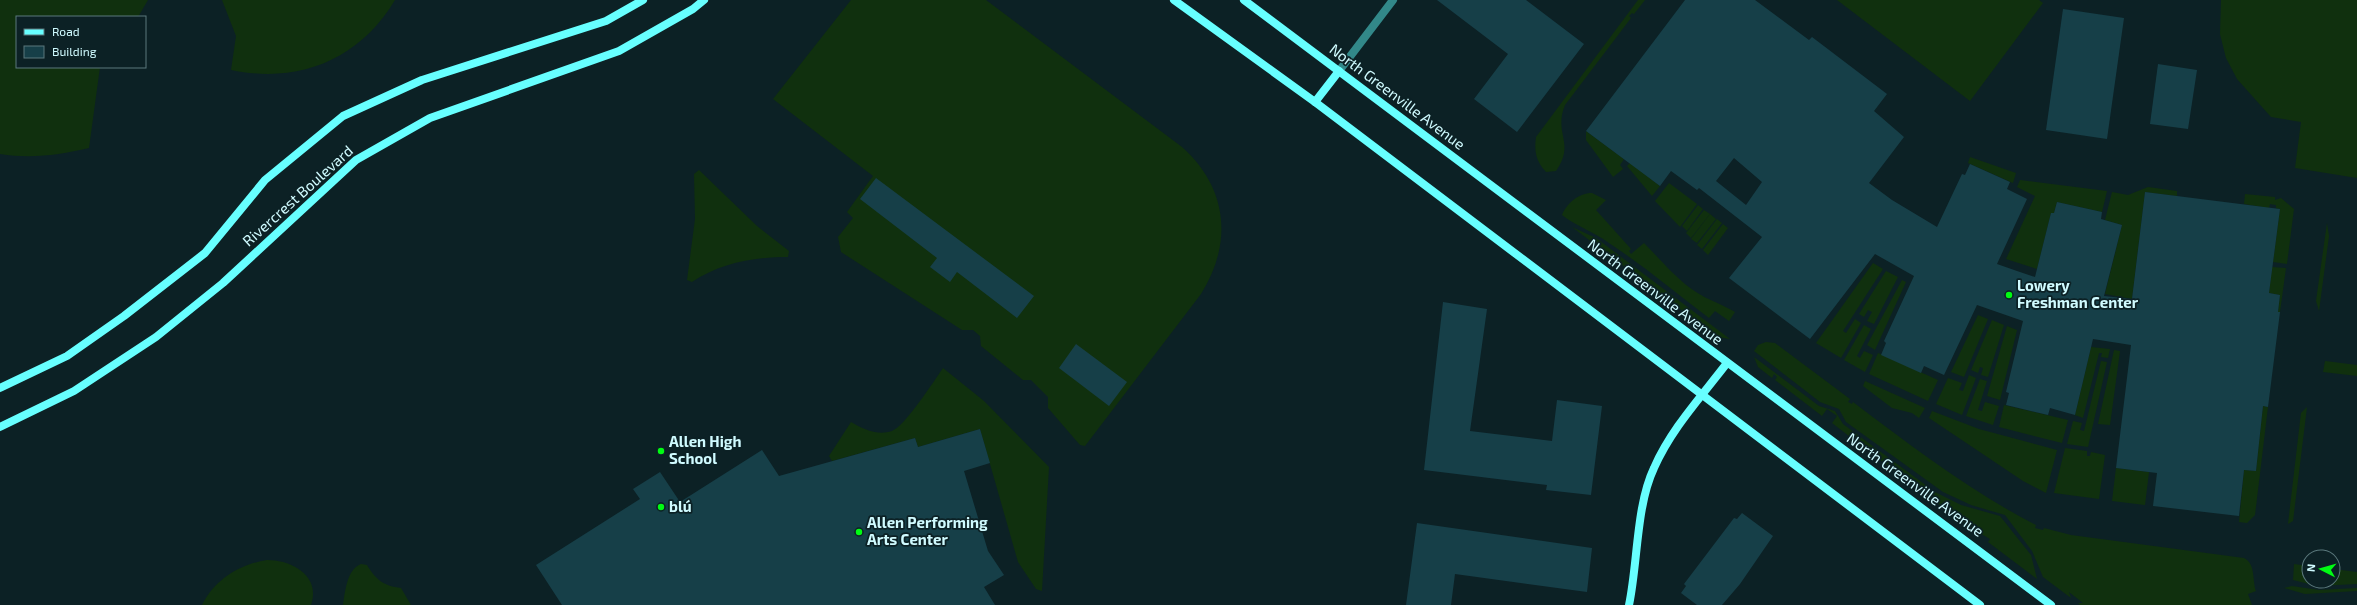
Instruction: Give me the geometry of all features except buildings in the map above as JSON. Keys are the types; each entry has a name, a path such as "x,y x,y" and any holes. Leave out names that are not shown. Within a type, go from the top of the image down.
{"main road":[{"name":"Rivercrest Boulevard","path":"0,388 67,356 124,316 199,257 265,180 343,116 422,80 606,21 643,0"},
{"name":"Rivercrest Boulevard","path":"0,427 74,391 156,337 223,283 356,160 430,118 619,51 693,9 704,0"},
{"path":"1174,0 1315,102 1980,605"},
{"name":"North Greenville Avenue","path":"1244,0 2051,605"},
{"path":"1315,102 1339,71"},
{"path":"1630,605 1636,573 1643,505 1653,468 1677,428 1727,363"}],"street":[{"path":"1339,71 1393,0"}],"green space":[{"path":"0,0 148,0 139,16 16,16 16,68 100,68 89,148 45,156 0,154"},
{"path":"222,0 395,0 380,21 364,38 345,52 325,63 303,70 280,73 256,73 231,70 236,36"},
{"path":"851,0 986,0 1182,147 1197,163 1209,180 1217,198 1221,217 1221,236 1218,255 1211,275 1201,294 1085,446 1080,445 1048,408 1048,397 1031,380 1023,380 981,346 980,336 973,330 962,330 841,252 838,237 853,218 847,212 873,176 773,99"},
{"path":"1638,0 1645,0 1634,14 1632,13 1629,16 1631,18 1565,105 1561,124 1564,145 1562,161 1556,171 1546,172 1536,156 1536,137"},
{"path":"1837,0 2039,0 2043,3 1970,101"},
{"path":"2221,0 2357,0 2357,178 2295,168 2301,122 2271,117 2237,79 2226,58 2220,34"},
{"path":"1586,131 1624,159 1620,165 1623,169 1613,177 1586,140"},
{"path":"1970,157 2016,173 2013,183 1968,163"},
{"path":"1630,163 1660,186 1652,196 1627,166"},
{"path":"699,170 757,226 789,251 788,257 763,258 738,262 714,270 692,282 687,280 695,219 694,174"},
{"path":"2020,180 2107,191 2102,212 2057,202 2054,213 2051,213 2037,269 2006,259 2035,196 2017,187"},
{"path":"1669,183 1697,204 1680,227 1655,201"},
{"path":"2148,187 2177,191 2177,196 2145,192 2132,299 2105,294 2122,225 2105,220 2112,192 2128,195"},
{"path":"1587,193 1592,193 1606,200 1596,210 1631,249 1629,251 1631,254 1644,243 1675,275 1689,287 1701,295 1735,312 1729,321 1715,311 1709,318 1622,252 1562,215 1567,206 1578,197"},
{"path":"2245,194 2275,197 2275,200 2281,198 2294,209 2287,264 2273,262 2280,209 2276,208 2276,205 2270,204 2269,208 2244,204"},
{"path":"1698,205 1703,209 1687,231 1682,226"},
{"path":"1704,210 1710,214 1691,238 1686,233"},
{"path":"1710,214 1716,219 1697,243 1691,239"},
{"path":"1717,219 1722,223 1702,249 1697,245"},
{"path":"2327,223 2329,236 2319,311 2316,301"},
{"path":"1723,224 1728,228 1708,255 1703,250"},
{"path":"1572,227 1596,238 1730,339 1717,337"},
{"path":"1873,263 1883,269 1843,331 1846,333 1855,319 1861,323 1841,358 1816,343"},
{"path":"2272,267 2286,268 2280,312 2278,312 2280,295 2269,293"},
{"path":"1886,271 1898,277 1874,324 1867,321 1872,312 1868,310 1864,317 1859,314"},
{"path":"1902,280 1906,282 1875,350 1867,345"},
{"path":"1978,315 1988,319 1964,377 1951,372"},
{"path":"1992,320 2004,325 1988,377 1981,375 1983,368 1980,367 1978,373 1971,370"},
{"path":"1864,325 1871,329 1857,356 1860,358 1864,351 1873,355 1865,372 1844,360"},
{"path":"2007,326 2017,330 2000,400 1987,396"},
{"path":"1766,342 1775,343 1850,399 1848,402 1852,404 1853,402 1965,483 2036,525 2035,528 2043,530 2044,528 2071,535 2244,558 2250,564 2253,573 2256,591 2248,594 2252,605 2080,605 2078,603 2083,603 2069,592 2071,598 2043,577 2032,551 2005,515 1971,505 1943,492 1846,422 1839,409 1820,402 1754,351 1758,345"},
{"path":"2091,347 2110,349 2108,358 2101,357 2102,353 2099,353 2083,418 2075,415"},
{"path":"2114,350 2120,351 2110,425 2098,424"},
{"path":"1878,353 1938,380 1928,401 1869,374"},
{"path":"1754,357 1819,406 1835,411 1843,424 1935,492 1961,505 2000,516 2031,555 2037,579 1988,542 1990,539 1976,531 1975,532 1920,490 1921,487 1906,480 1832,423 1837,416 1827,409 1822,416 1775,380 1777,377 1774,374 1772,378 1758,367"},
{"path":"2101,361 2107,362 2088,447 2067,444 2073,421 2082,423 2080,430 2084,431"},
{"path":"2325,361 2357,365 2357,376 2323,372"},
{"path":"943,368 984,401 1049,467 1042,591 1036,589 1018,562 980,429 918,447 915,438 832,461 829,456 851,422 865,429 881,433 892,431 898,427 919,402"},
{"path":"1969,375 1976,378 1962,415 1936,404 1948,378 1962,383 1959,390 1963,391"},
{"path":"1980,379 1987,381 1978,410 1982,411 1985,402 1999,406 1993,425 1966,416"},
{"path":"1865,381 1925,408 1919,418 1912,413 1892,408 1863,386"},
{"path":"2004,405 2068,420 2062,443 1999,427"},
{"path":"2263,406 2268,407 2255,515 2247,523 2239,522 2244,470 2256,471"},
{"path":"2307,407 2293,521 2288,524 2301,413"},
{"path":"1932,411 1979,429 2057,450 2046,493 2023,481 1929,418"},
{"path":"2065,448 2087,451 2087,456 2090,456 2091,452 2105,455 2099,499 2054,493"},
{"path":"2116,468 2149,472 2145,505 2112,501"},
{"path":"267,560 285,563 302,571 312,585 313,594 311,605 202,605 213,588 229,575 247,565"},
{"path":"361,564 367,565 374,575 385,584 401,588 411,605 343,605 350,576 356,567"},
{"path":"2294,564 2301,565 2301,582 2293,580"},
{"path":"2341,570 2357,572 2357,584 2341,585"},
{"path":"2292,586 2301,587 2301,589 2319,590 2357,588 2357,591 2305,594 2284,588"}],"place":[{"name":"Lowery Freshman Center","path":"2009,295"},
{"name":"Allen High School","path":"661,451"},
{"name":"blú","path":"661,507"},
{"name":"Allen Performing Arts Center","path":"859,532"}]}
